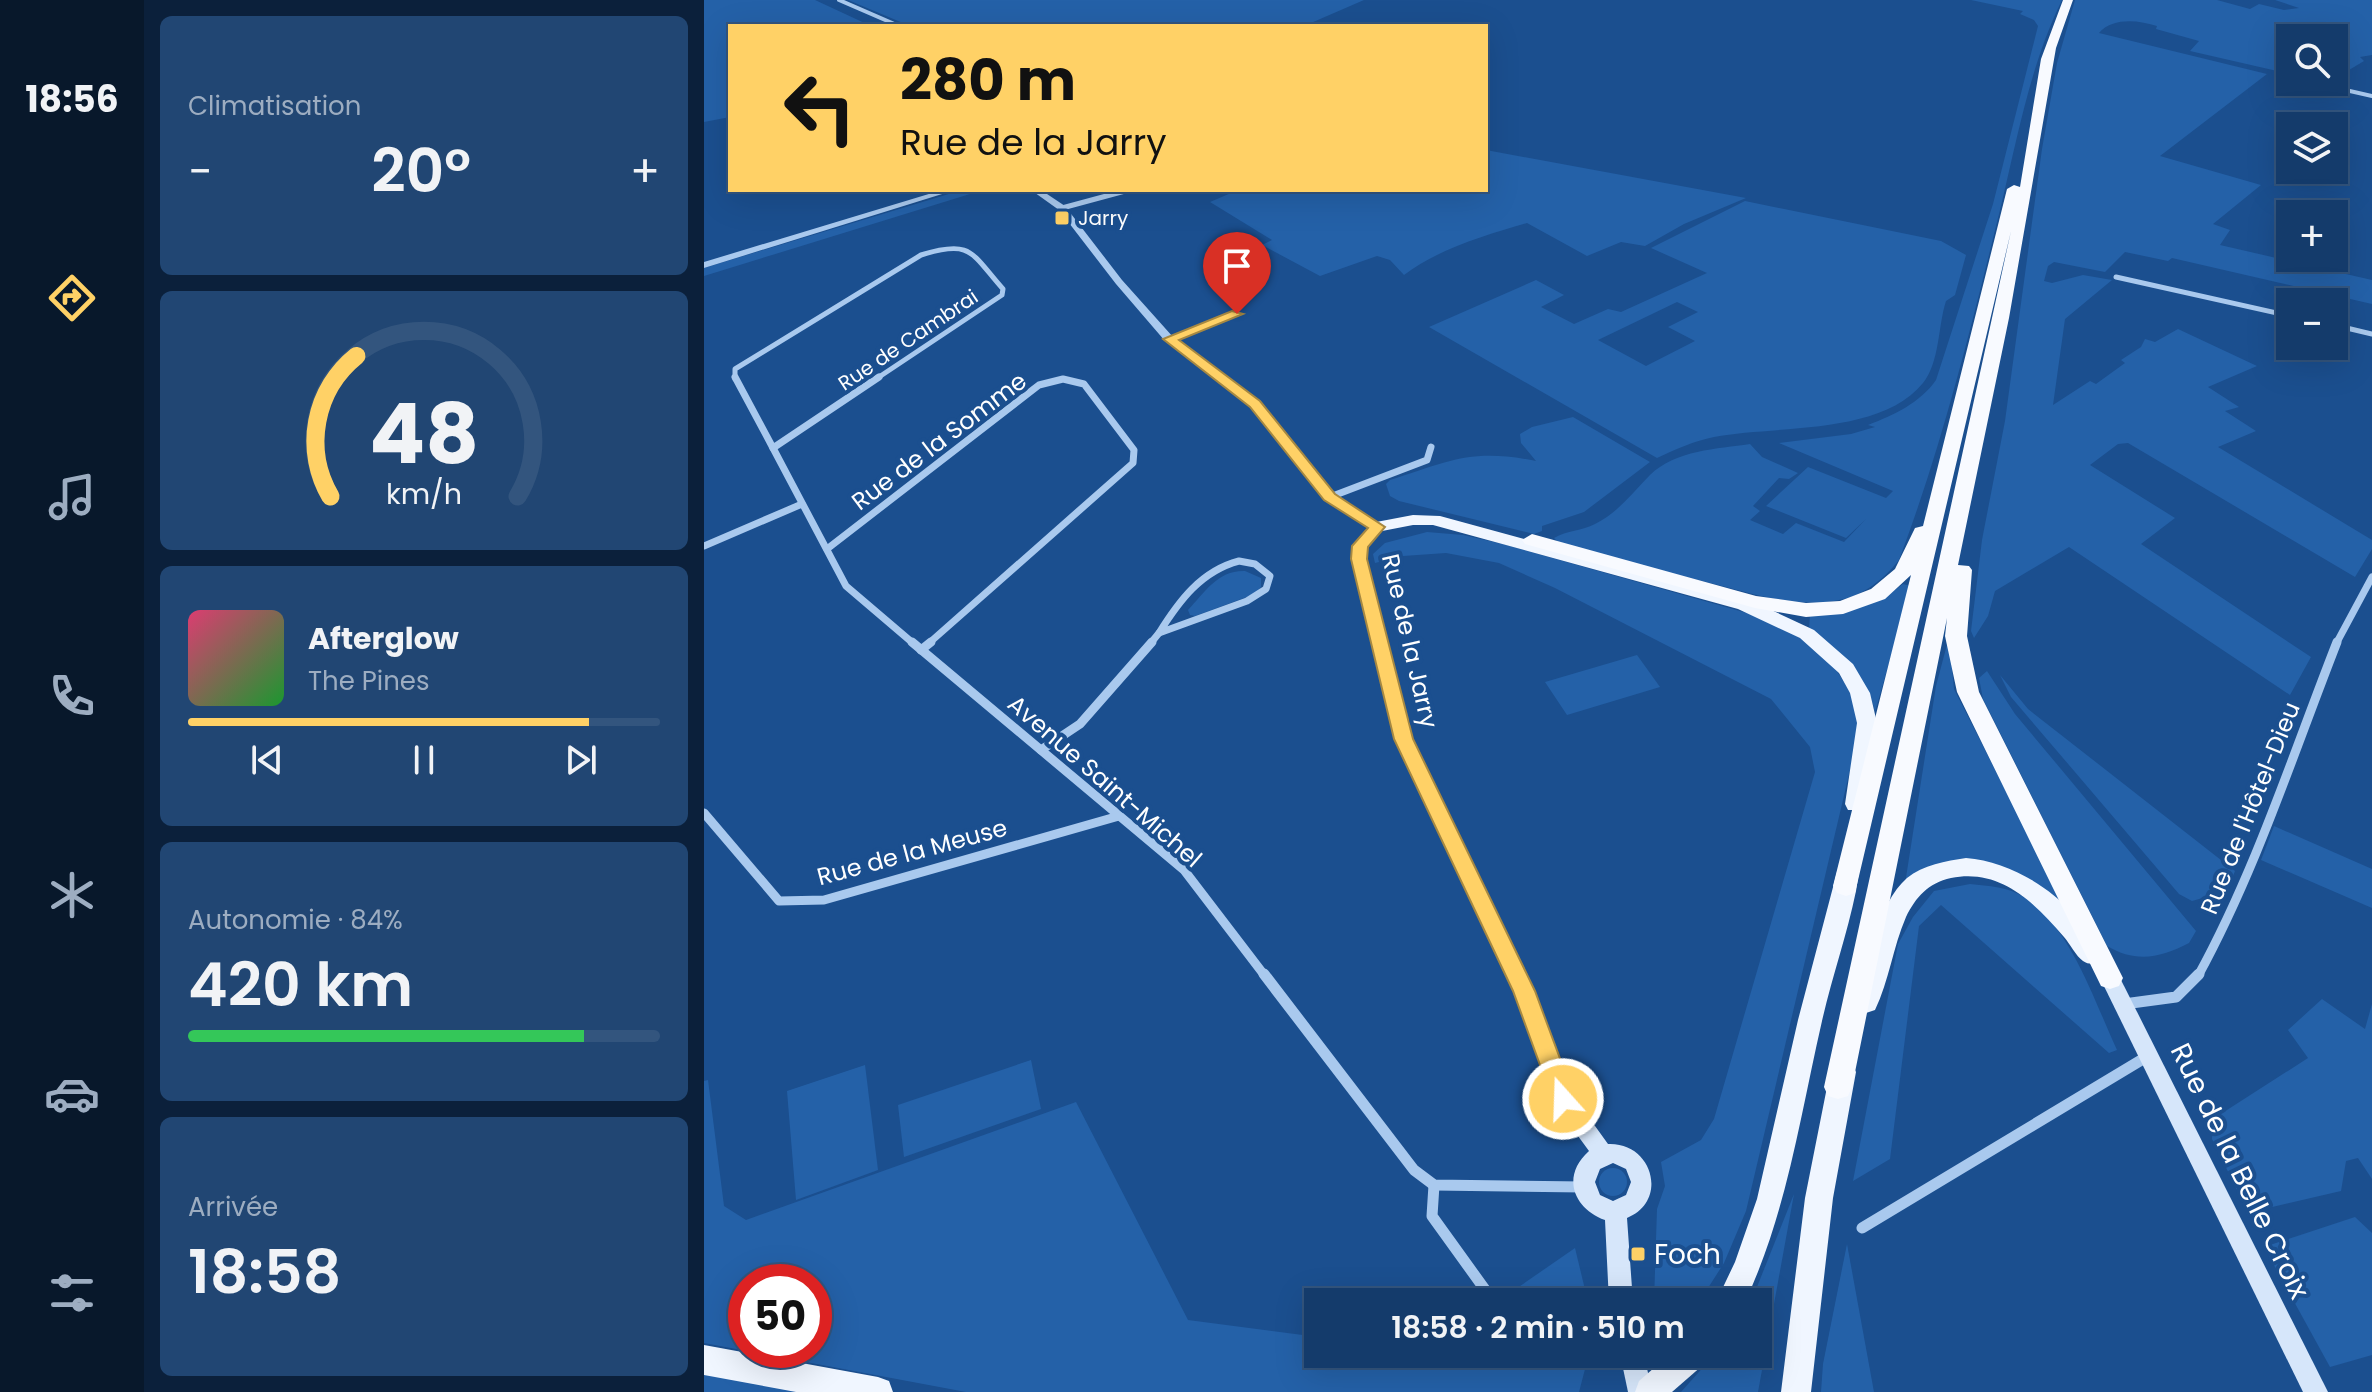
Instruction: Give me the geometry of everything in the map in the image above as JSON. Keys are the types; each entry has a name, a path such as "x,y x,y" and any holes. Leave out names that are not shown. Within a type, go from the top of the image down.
{"highway":[{"path":"1846,886 2029,123 2068,0"},
{"path":"1838,1087 2028,192 2051,47"},
{"path":"1969,479 1956,636 1968,692 2110,978"},
{"path":"1532,540 1755,602 1806,610 1843,607 1878,594 1903,572 1942,491"}],"main road":[{"path":"1377,527 1391,518 1434,514 1532,540"},
{"path":"1377,527 1413,520 1434,520 1745,605 1807,634 1846,669 1860,693 1867,723 1846,886 1810,1020 1775,1189 1750,1264 1737,1288"},
{"name":"Rue de la Jarry","path":"1377,527 1360,546 1359,559 1403,739 1524,991 1563,1099 1604,1155"},
{"path":"1796,1392 1819,1198 1838,1087 1893,920 1913,886 1948,869 1972,867 2004,874 2028,886 2056,910 2110,978"},
{"name":"Rue de la Belle Croix","path":"2110,978 2316,1392"},
{"path":"1604,1155 1630,1159 1642,1175 1639,1197 1632,1204 1615,1210 1599,1207 1591,1201 1584,1187 1584,1174 1588,1166 1604,1155"},
{"path":"1615,1210 1620,1288"},
{"path":"704,1360 878,1392"},
{"path":"1635,1368 1640,1392"},
{"path":"1650,1392 1677,1368"}],"street":[{"path":"839,0 894,24"},
{"path":"2348,91 2372,96"},
{"path":"704,265 944,192"},
{"name":"Rue de la Jarry","path":"1038,192 1062,208 1119,282 1169,339 1255,404 1330,497 1377,527"},
{"path":"1062,208 1121,192"},
{"name":"Rue de Cambrai","path":"950,246 969,250 1003,289 990,305 773,448 735,381 735,369 921,255 936,249 950,246"},
{"path":"2116,277 2276,313"},
{"path":"1169,339 1237,314"},
{"path":"2348,328 2372,334"},
{"name":"Rue de la Somme","path":"827,549 1039,385 1063,379 1084,384 1134,450 1133,463 921,650"},
{"path":"1330,497 1427,460 1431,447"},
{"name":"Avenue Saint-Michel","path":"773,448 846,586 1184,870 1414,1170 1434,1185"},
{"path":"704,546 802,504"},
{"path":"1041,750 1080,724 1159,633 1168,617 1216,566 1242,561 1259,564 1270,576 1266,589 1247,601 1159,633"},
{"name":"Rue de l'Hôtel-Dieu","path":"2123,1004 2176,997 2196,979 2220,935 2266,828 2337,642 2372,577"},
{"name":"Rue de la Meuse","path":"704,813 779,901 824,900 1119,816"},
{"path":"1862,1228 2148,1056"},
{"path":"1484,1288 1432,1216 1434,1185 1584,1187"}],"shaded area":[{"path":"704,0 815,0 867,24 728,24 728,117 704,122"},
{"path":"848,0 1364,0 1309,24 903,23"},
{"path":"1971,0 2062,0 2033,77 1955,386 1899,560 1865,591 1839,600 1806,602 1755,594 1562,546 1554,538 1603,519 1660,467 1672,460 1711,449 1750,444 1762,457 1798,473 1789,479 1779,478 1753,506 1760,511 1750,520 1783,534 1796,523 1844,542 1866,519 1846,538 1766,506 1808,467 1886,498 1893,491 1779,443 1851,434 1875,427 1868,425 1906,407 1936,380 1993,204 2038,26 2034,20 2020,14 2023,11"},
{"path":"2075,0 2217,0 2250,9 2259,4 2284,10 2299,8 2275,0 2372,0 2372,55 2360,57 2364,61 2348,71 2348,24 2276,24 2276,71 2190,51 2199,41 2156,29 2157,26 2150,24 2118,22 2099,33 2267,74 2160,156 2261,185 2213,224 2230,230 2220,245 2276,258 2276,272 2337,272 2372,280 2372,304 2348,298 2348,288 2302,288 2172,258 2168,261 2125,252 2105,272 2054,262 2048,266 2044,281 2052,283 2083,275 2112,280 2065,319 2053,405 2090,381 2096,384 2125,363 2121,360 2141,347 2145,339 2155,342 2178,329 2257,366 2208,387 2239,407 2225,411 2256,431 2218,447 2372,540 2372,549 2355,577 2128,443 2118,444 2090,465 2175,518 2141,544 2311,657 2290,695 2069,547 1995,591 1988,616 1974,638 1971,631 1982,540 2005,421 2042,149 2057,63"},
{"path":"1488,150 1746,198 1684,224 1645,246 1621,242 1587,256 1527,223 1447,250 1404,275 1390,260 1377,256 1320,276 1262,245 1272,240 1210,202 1233,192 1488,192"},
{"path":"955,192 977,192 704,276 704,268"},
{"path":"1745,201 1941,241 1966,255 1955,295 1946,301 1943,311 1933,365 1923,383 1904,400 1881,412 1854,420 1714,437 1657,458 1429,327 1536,280 1564,295 1541,307 1574,324 1608,309 1621,312 1707,273 1651,248","holes":["1677,302 1698,312 1668,327 1695,341 1646,366 1598,340"]},
{"path":"1573,417 1650,462 1584,512 1542,526 1542,531 1534,534 1399,501 1390,496 1386,484 1390,480 1461,458 1494,456 1536,461 1521,443 1520,434 1532,427"},
{"path":"1427,532 1463,535 1761,617 1802,639 1835,668 1856,701 1859,732 1746,1211 1724,1263 1708,1288 1654,1288 1657,1209 1665,1186 1661,1162 1701,1140 1714,1119 1815,772 1810,747 1771,699 1555,588 1499,563 1446,553 1403,556 1375,563 1373,554 1385,543"},
{"path":"1245,571 1261,578 1261,587 1255,594 1195,616 1190,615 1188,610 1213,583 1227,574"},
{"path":"1903,584 1911,586 1875,712 1859,675 1831,645 1809,629 1810,615 1886,596"},
{"path":"1949,637 1954,689 2067,911 1998,866 1905,884 1936,686"},
{"path":"1637,655 1660,687 1567,715 1545,682"},
{"path":"1987,671 2015,714 2196,931 2189,943 2148,956 2128,955 2107,946 1983,699 1979,678"},
{"path":"2000,675 2028,709 2235,871 2227,891 2192,901 2179,894 2011,697"},
{"path":"2274,826 2372,869 2372,908 2261,860"},
{"path":"1970,884 2012,891 2040,910 2055,926 2080,966 2117,1050 2109,1053 1941,905 1919,926 1890,1159 1853,1181 1898,944 1913,917 1934,891"},
{"path":"2322,999 2365,1029 2372,1004 2372,1179 2358,1158 2346,1161 2341,1191 2268,1208 2241,1198 2212,1139 2213,1119 2308,1058 2288,1030"},
{"path":"1031,1060 1041,1109 904,1157 898,1105"},
{"path":"865,1065 878,1170 796,1200 787,1091"},
{"path":"708,1080 724,1206 746,1220 1076,1102 1188,1320 1304,1335 1304,1368 1585,1368 1579,1392 966,1392 832,1367 832,1264 728,1264 728,1347 704,1343 704,1081"},
{"path":"1613,1168 1623,1172 1627,1182 1623,1192 1613,1196 1603,1192 1599,1182 1603,1172"},
{"path":"1794,1194 1772,1315 1772,1288 1757,1288"},
{"path":"2355,1217 2372,1233 2372,1355 2330,1367 2264,1247"},
{"path":"1847,1244 1874,1392 1821,1392 1823,1364"},
{"path":"1575,1248 1585,1288 1517,1288"},
{"path":"1702,1368 1762,1368 1758,1392 1681,1392"},
{"path":"704,1371 813,1392 704,1392"}],"place":[{"name":"Jarry","path":"1062,218"},
{"name":"Foch","path":"1638,1254"}],"route":[{"path":"1237,314 1169,339 1255,404 1330,497 1377,527 1360,546 1359,559 1403,739 1524,991 1563,1099"}]}
